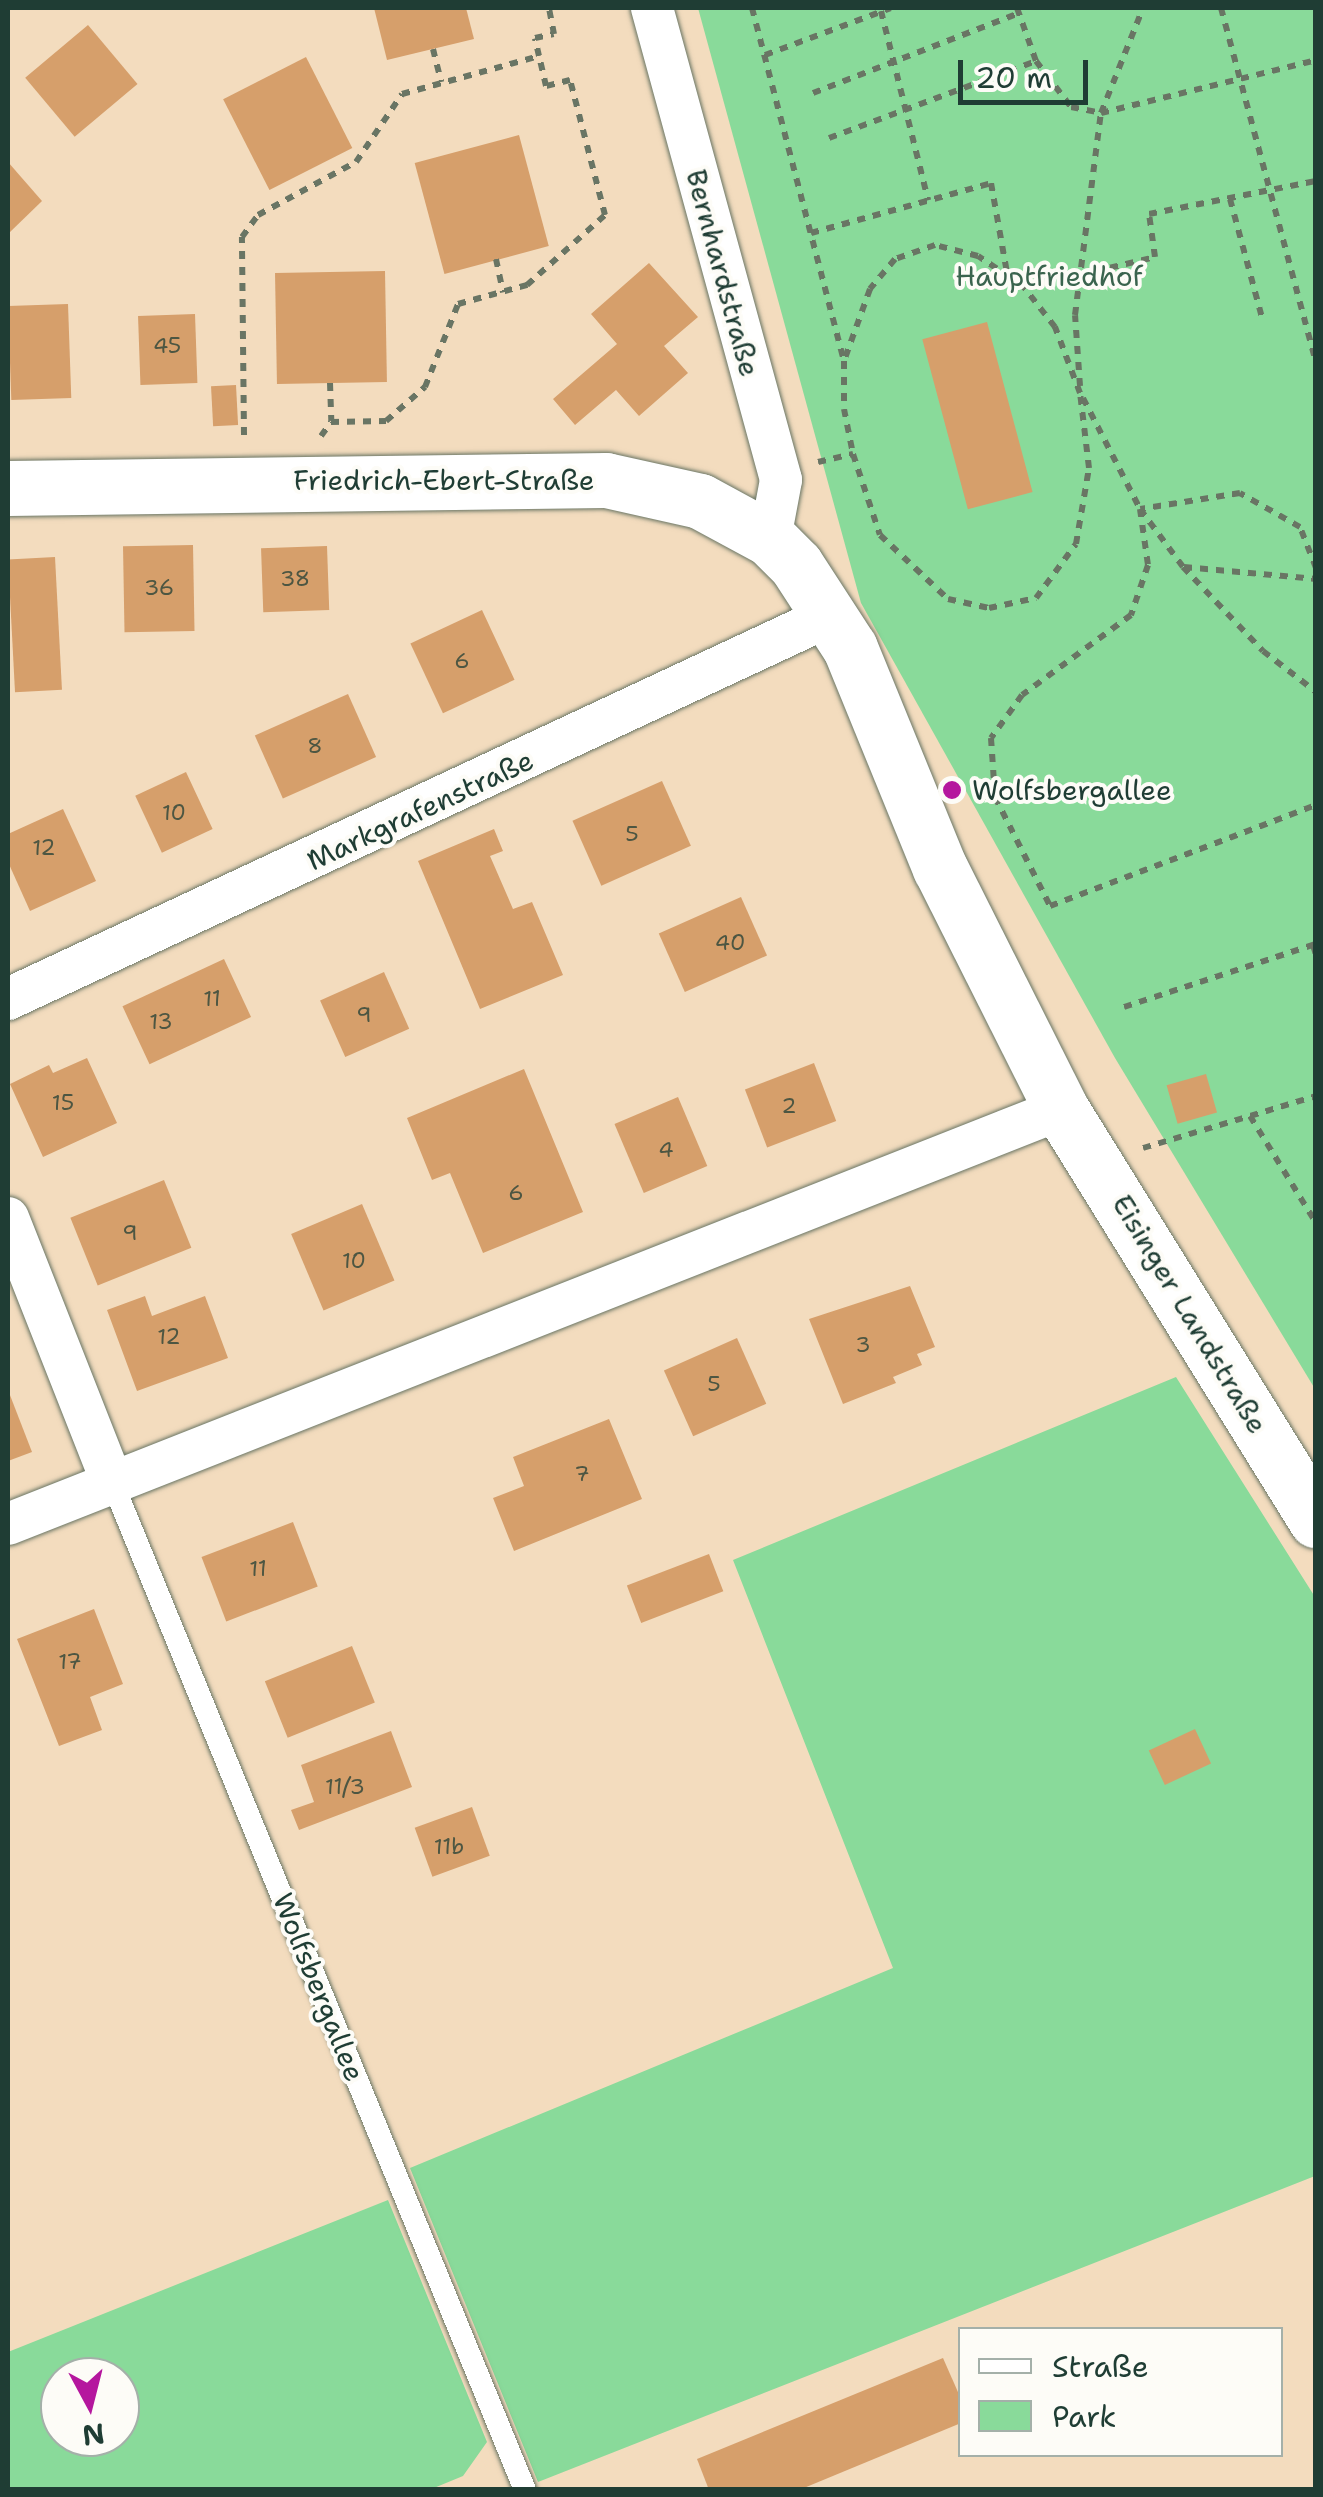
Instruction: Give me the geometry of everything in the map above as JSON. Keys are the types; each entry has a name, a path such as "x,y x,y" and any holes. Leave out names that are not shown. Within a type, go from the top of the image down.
{"main road":[{"name":"Friedrich-Ebert-Straße","path":"8,488 606,480 700,501 770,539 829,616"},
{"path":"829,616 850,648 940,868 1062,1109"},
{"name":"Eisinger Landstraße","path":"1062,1109 1099,1162 1316,1520"}],"street":[{"name":"Bernhardstraße","path":"652,8 782,480 770,539"},
{"name":"Markgrafenstraße","path":"8,999 829,616"},
{"path":"8,1524 1062,1109"},
{"path":"8,1218 113,1484"}],"lane":[{"name":"Wolfsbergallee","path":"113,1484 525,2490"}],"path":[{"path":"331,422 386,421 425,386 458,304 527,285 605,216 570,80 546,86 535,38 554,34 548,8"},
{"path":"752,8 844,362 847,424 880,534 948,599 989,608 1036,598 1076,544 1089,468 1080,393 1080,275 1101,114 1143,8"},
{"path":"764,55 891,8"},
{"path":"1221,8 1316,364"},
{"path":"813,93 1018,10 1036,61 1071,107 1101,114 1316,60"},
{"path":"881,11 928,200"},
{"path":"433,49 441,82"},
{"path":"262,443 244,443 242,236 258,215 356,162 402,94 539,56"},
{"path":"828,138 1036,61"},
{"path":"1080,275 1155,257 1149,214 1316,181"},
{"path":"810,233 991,183 1008,276"},
{"path":"1230,199 1262,318"},
{"path":"844,362 870,289 895,259 935,246 978,256 1008,276 1056,328 1080,393 1140,509 1183,567 1262,651 1316,692"},
{"path":"496,259 504,292"},
{"path":"318,441 331,422 330,383"},
{"path":"1140,509 1240,494 1300,527 1316,568"},
{"path":"1140,509 1148,565 1131,614 1022,696 991,738 994,797 1050,906 1316,805"},
{"path":"1183,567 1316,579"},
{"path":"1124,1006 1314,944 1316,955"},
{"path":"1099,1162 1316,1096"},
{"path":"1250,1116 1316,1223"}],"green space":[{"name":"Hauptfriedhof","path":"698,8 1315,8 1315,1389 1115,1058 861,603"},
{"path":"1176,1377 1315,1597 1315,2176 538,2482 410,2168 893,1968 733,1560"},
{"path":"388,2200 487,2442 463,2476 429,2490 8,2489 8,2352"}],"building":[{"path":"374,8 466,8 474,39 387,60"},
{"path":"88,25 137,84 75,137 25,78"},
{"path":"306,57 352,148 269,190 223,99"},
{"path":"519,135 549,246 444,274 415,163"},
{"path":"8,162 42,201 8,234"},
{"path":"649,263 698,317 664,346 688,373 639,416 616,390 575,425 553,399 617,344 591,314"},
{"path":"385,271 387,382 277,384 275,273"},
{"path":"68,304 71,398 11,400 8,306"},
{"path":"195,314 197,383 140,385 138,316"},
{"path":"987,322 1033,492 968,509 922,339"},
{"path":"236,385 238,425 213,426 211,386"},
{"path":"193,545 195,631 125,632 123,546"},
{"path":"327,546 329,610 263,612 261,548"},
{"path":"55,557 62,690 15,692 8,559"},
{"path":"482,610 515,680 443,713 410,643"},
{"path":"348,694 376,757 283,799 255,735"},
{"path":"186,772 213,829 162,853 135,796"},
{"path":"662,781 691,846 601,886 572,821"},
{"path":"63,809 96,881 30,911 8,862 8,834"},
{"path":"494,829 503,851 490,856 513,909 532,902 563,975 480,1009 418,861"},
{"path":"741,897 767,955 685,992 659,934"},
{"path":"224,959 251,1017 150,1064 122,1006"},
{"path":"384,972 409,1029 345,1057 320,1000"},
{"path":"87,1058 117,1123 43,1157 10,1084 49,1065 53,1073"},
{"path":"814,1063 836,1121 767,1147 745,1090"},
{"path":"524,1069 583,1212 483,1253 450,1173 432,1180 407,1118"},
{"path":"1206,1074 1217,1112 1178,1124 1167,1085"},
{"path":"678,1097 707,1166 644,1193 614,1124"},
{"path":"164,1180 191,1248 98,1286 70,1218"},
{"path":"362,1204 394,1280 324,1310 291,1234"},
{"path":"910,1286 935,1347 917,1354 922,1365 893,1377 896,1383 843,1404 809,1319"},
{"path":"145,1296 152,1316 205,1296 228,1358 137,1391 107,1310"},
{"path":"737,1338 766,1404 693,1436 664,1371"},
{"path":"8,1390 32,1452 8,1461"},
{"path":"609,1419 642,1499 514,1551 493,1498 524,1486 513,1457"},
{"path":"293,1522 318,1586 226,1622 202,1557"},
{"path":"709,1554 723,1591 641,1623 627,1586"},
{"path":"94,1609 123,1684 90,1697 102,1730 59,1746 17,1639"},
{"path":"352,1646 375,1703 288,1738 265,1681"},
{"path":"1195,1729 1211,1763 1165,1785 1149,1751"},
{"path":"391,1731 412,1787 299,1830 291,1810 314,1802 301,1765"},
{"path":"472,1807 490,1856 432,1877 415,1828"},
{"path":"943,2358 958,2392 958,2424 799,2490 709,2490 697,2459"}],"place":[{"name":"Wolfsbergallee","path":"952,790"}]}
